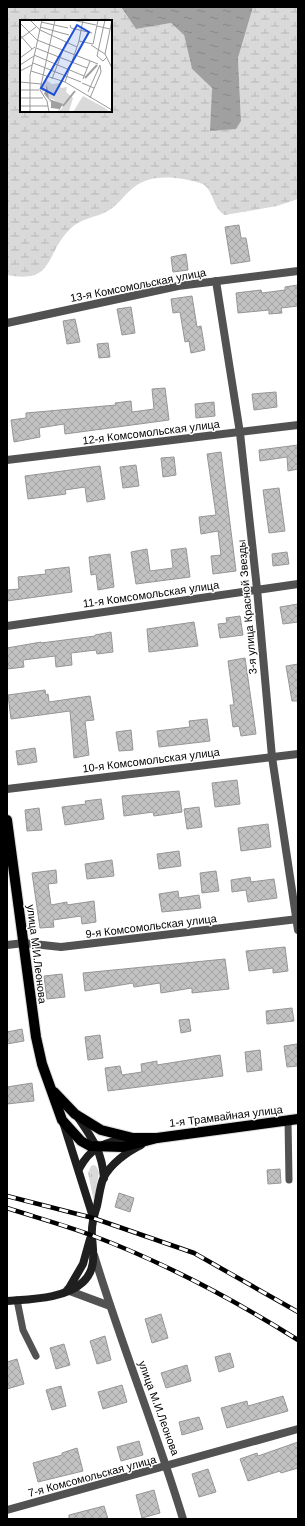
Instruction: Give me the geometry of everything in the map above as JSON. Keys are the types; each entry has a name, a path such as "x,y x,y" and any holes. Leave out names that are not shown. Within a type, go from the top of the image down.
{"main road":[{"name":"улица М.И.Леонова","path":"7,820 36,1037 42,1064 62,1120"},
{"path":"51,1089 75,1114 98,1147 103,1163 104,1178 93,1218"},
{"path":"75,1114 101,1130 133,1138"},
{"path":"62,1120 81,1142 90,1146 123,1147 157,1138"},
{"path":"62,1120 79,1169 93,1218"},
{"name":"1-я Трамвайная улица","path":"157,1138 293,1120"},
{"path":"79,1169 85,1157 98,1147 117,1140 157,1138"},
{"path":"104,1178 113,1166 125,1155 137,1147 157,1138"},
{"name":"улица М.И.Леонова","path":"93,1218 91,1235 94,1255"},
{"path":"67,1290 83,1264 91,1235"},
{"path":"7,1301 55,1296 83,1282 91,1271 94,1255"}],"street":[{"name":"13-я Комсомольская улица","path":"7,323 178,286 298,271"},
{"name":"3-я улица Красной Звезды","path":"216,281 240,433 257,589 272,757 298,930"},
{"name":"12-я Комсомольская улица","path":"7,460 298,425"},
{"name":"11-я Комсомольская улица","path":"7,626 298,584"},
{"name":"10-я Комсомольская улица","path":"7,789 298,754"},
{"name":"9-я Комсомольская улица","path":"7,945 24,943 62,947 297,919"},
{"name":"улица М.И.Леонова","path":"94,1255 110,1306 167,1466 183,1519"},
{"path":"67,1290 110,1306"},
{"name":"7-я Комсомольская улица","path":"7,1510 298,1429"}],"lane":[{"path":"289,1180 293,1120"},
{"path":"17,1300 23,1330 36,1356"}],"green space":[{"path":"7,7 121,7 136,29 171,23 184,35 192,69 212,88 211,131 241,121 238,58 253,7 298,7 298,199 277,206 225,215 218,208 211,193 205,185 174,178 157,178 148,180 133,188 108,211 74,225 62,239 47,265 41,271 33,275 22,277 7,275"},
{"path":"94,1165 99,1172 94,1202 88,1173 91,1166"}],"water":[{"path":"121,7 253,7 238,58 241,121 236,129 210,131 212,88 192,69 184,35 171,23 136,29"}],"building":[{"path":"239,225 241,238 246,238 250,261 231,264 225,227"},
{"path":"186,254 188,270 173,272 171,257"},
{"path":"298,285 298,306 281,308 282,313 269,314 269,310 238,313 236,293 261,290 262,293 285,290 285,287"},
{"path":"192,296 197,327 201,326 205,350 191,353 189,341 185,342 180,312 173,313 171,299"},
{"path":"131,307 135,333 122,335 117,309"},
{"path":"75,319 80,342 67,344 63,321"},
{"path":"108,343 110,357 99,358 97,344"},
{"path":"165,388 169,420 65,434 64,424 39,428 40,437 14,442 11,420 26,418 26,413 116,405 115,403 131,401 132,412 154,409 152,389"},
{"path":"276,392 277,407 254,410 252,394"},
{"path":"214,402 215,416 196,418 195,404"},
{"path":"298,445 298,469 288,471 287,457 260,461 259,450"},
{"path":"221,452 236,571 213,574 211,556 221,555 218,531 201,534 199,517 216,515 207,454"},
{"path":"174,457 176,475 163,477 161,458"},
{"path":"136,465 139,486 123,488 120,467"},
{"path":"100,466 105,499 87,502 85,487 65,490 66,494 28,499 25,476"},
{"path":"279,488 285,531 269,533 263,490"},
{"path":"186,548 190,577 136,584 131,552 147,549 150,571 173,568 171,550"},
{"path":"287,552 289,564 273,566 272,554"},
{"path":"110,554 114,587 98,590 96,574 91,575 89,557"},
{"path":"69,567 72,592 7,601 7,590 19,589 18,577 46,574 45,570"},
{"path":"298,604 298,622 283,624 280,607"},
{"path":"240,616 243,635 220,638 218,624 227,623 226,618"},
{"path":"194,622 198,646 149,652 147,629"},
{"path":"111,632 113,652 97,654 96,650 71,653 72,665 56,667 55,656 23,660 24,667 7,669 7,648 41,642 95,636"},
{"path":"245,658 256,734 241,736 239,726 233,727 230,705 234,705 228,661"},
{"path":"298,664 298,701 292,701 286,666"},
{"path":"45,690 46,695 48,694 49,702 90,696 94,720 85,721 89,755 74,758 70,711 11,719 8,695"},
{"path":"207,719 210,741 159,747 157,731 190,727 189,721"},
{"path":"131,730 133,750 119,751 116,732"},
{"path":"35,748 37,762 18,765 16,751"},
{"path":"237,780 240,804 215,807 212,783"},
{"path":"179,791 182,812 154,816 153,812 124,816 122,796"},
{"path":"101,799 104,819 65,825 62,807 86,804 85,801"},
{"path":"199,807 202,827 187,829 184,809"},
{"path":"39,808 42,830 27,831 25,810"},
{"path":"268,824 271,847 241,851 238,828"},
{"path":"179,851 181,866 159,869 157,854"},
{"path":"112,860 114,876 87,879 85,864"},
{"path":"56,870 57,883 48,884 51,905 67,902 67,905 94,901 96,922 82,924 81,916 53,920 54,927 40,928 32,873"},
{"path":"216,871 219,891 202,893 200,873"},
{"path":"250,877 251,882 274,879 277,898 248,902 246,890 232,892 231,880"},
{"path":"178,891 179,898 199,895 201,908 162,912 159,894"},
{"path":"285,947 288,971 273,973 273,968 249,971 246,951"},
{"path":"225,959 229,989 192,993 192,988 161,993 160,983 134,987 133,983 85,991 83,973"},
{"path":"62,974 65,997 47,999 44,976"},
{"path":"292,1008 294,1021 267,1024 266,1011"},
{"path":"189,1019 191,1031 181,1033 179,1020"},
{"path":"22,1029 24,1041 7,1044 7,1032"},
{"path":"100,1035 103,1058 88,1060 85,1037"},
{"path":"297,1044 298,1066 287,1067 284,1046"},
{"path":"260,1050 262,1070 247,1072 245,1052"},
{"path":"220,1055 223,1076 108,1091 105,1068 120,1066 122,1075 142,1072 141,1064 157,1061 157,1065"},
{"path":"32,1083 34,1101 7,1104 7,1087"},
{"path":"280,1169 281,1183 268,1184 267,1170"},
{"path":"119,1193 134,1198 130,1212 115,1207"},
{"path":"161,1314 168,1338 152,1343 145,1319"},
{"path":"105,1336 111,1360 97,1364 90,1341"},
{"path":"64,1344 70,1365 56,1369 50,1348"},
{"path":"230,1353 234,1367 219,1372 215,1357"},
{"path":"17,1359 24,1384 7,1389 7,1362"},
{"path":"187,1365 191,1381 166,1388 161,1373"},
{"path":"122,1385 127,1402 103,1409 98,1392"},
{"path":"61,1386 66,1406 52,1410 46,1390"},
{"path":"283,1396 288,1411 227,1428 221,1408 247,1401 248,1406"},
{"path":"199,1417 203,1429 182,1435 179,1422"},
{"path":"139,1441 143,1455 121,1461 117,1447"},
{"path":"298,1442 298,1468 281,1473 280,1471 248,1481 240,1459 257,1453 258,1456"},
{"path":"77,1448 83,1471 38,1482 33,1463 62,1455 62,1453"},
{"path":"208,1469 216,1492 199,1497 192,1474"},
{"path":"154,1490 160,1513 142,1518 136,1495"},
{"path":"104,1506 108,1519 69,1519 69,1515"}],"railway":[{"path":"7,1196 93,1218 194,1253 298,1312"},
{"path":"7,1208 81,1231 145,1257 223,1296 298,1340"}]}
